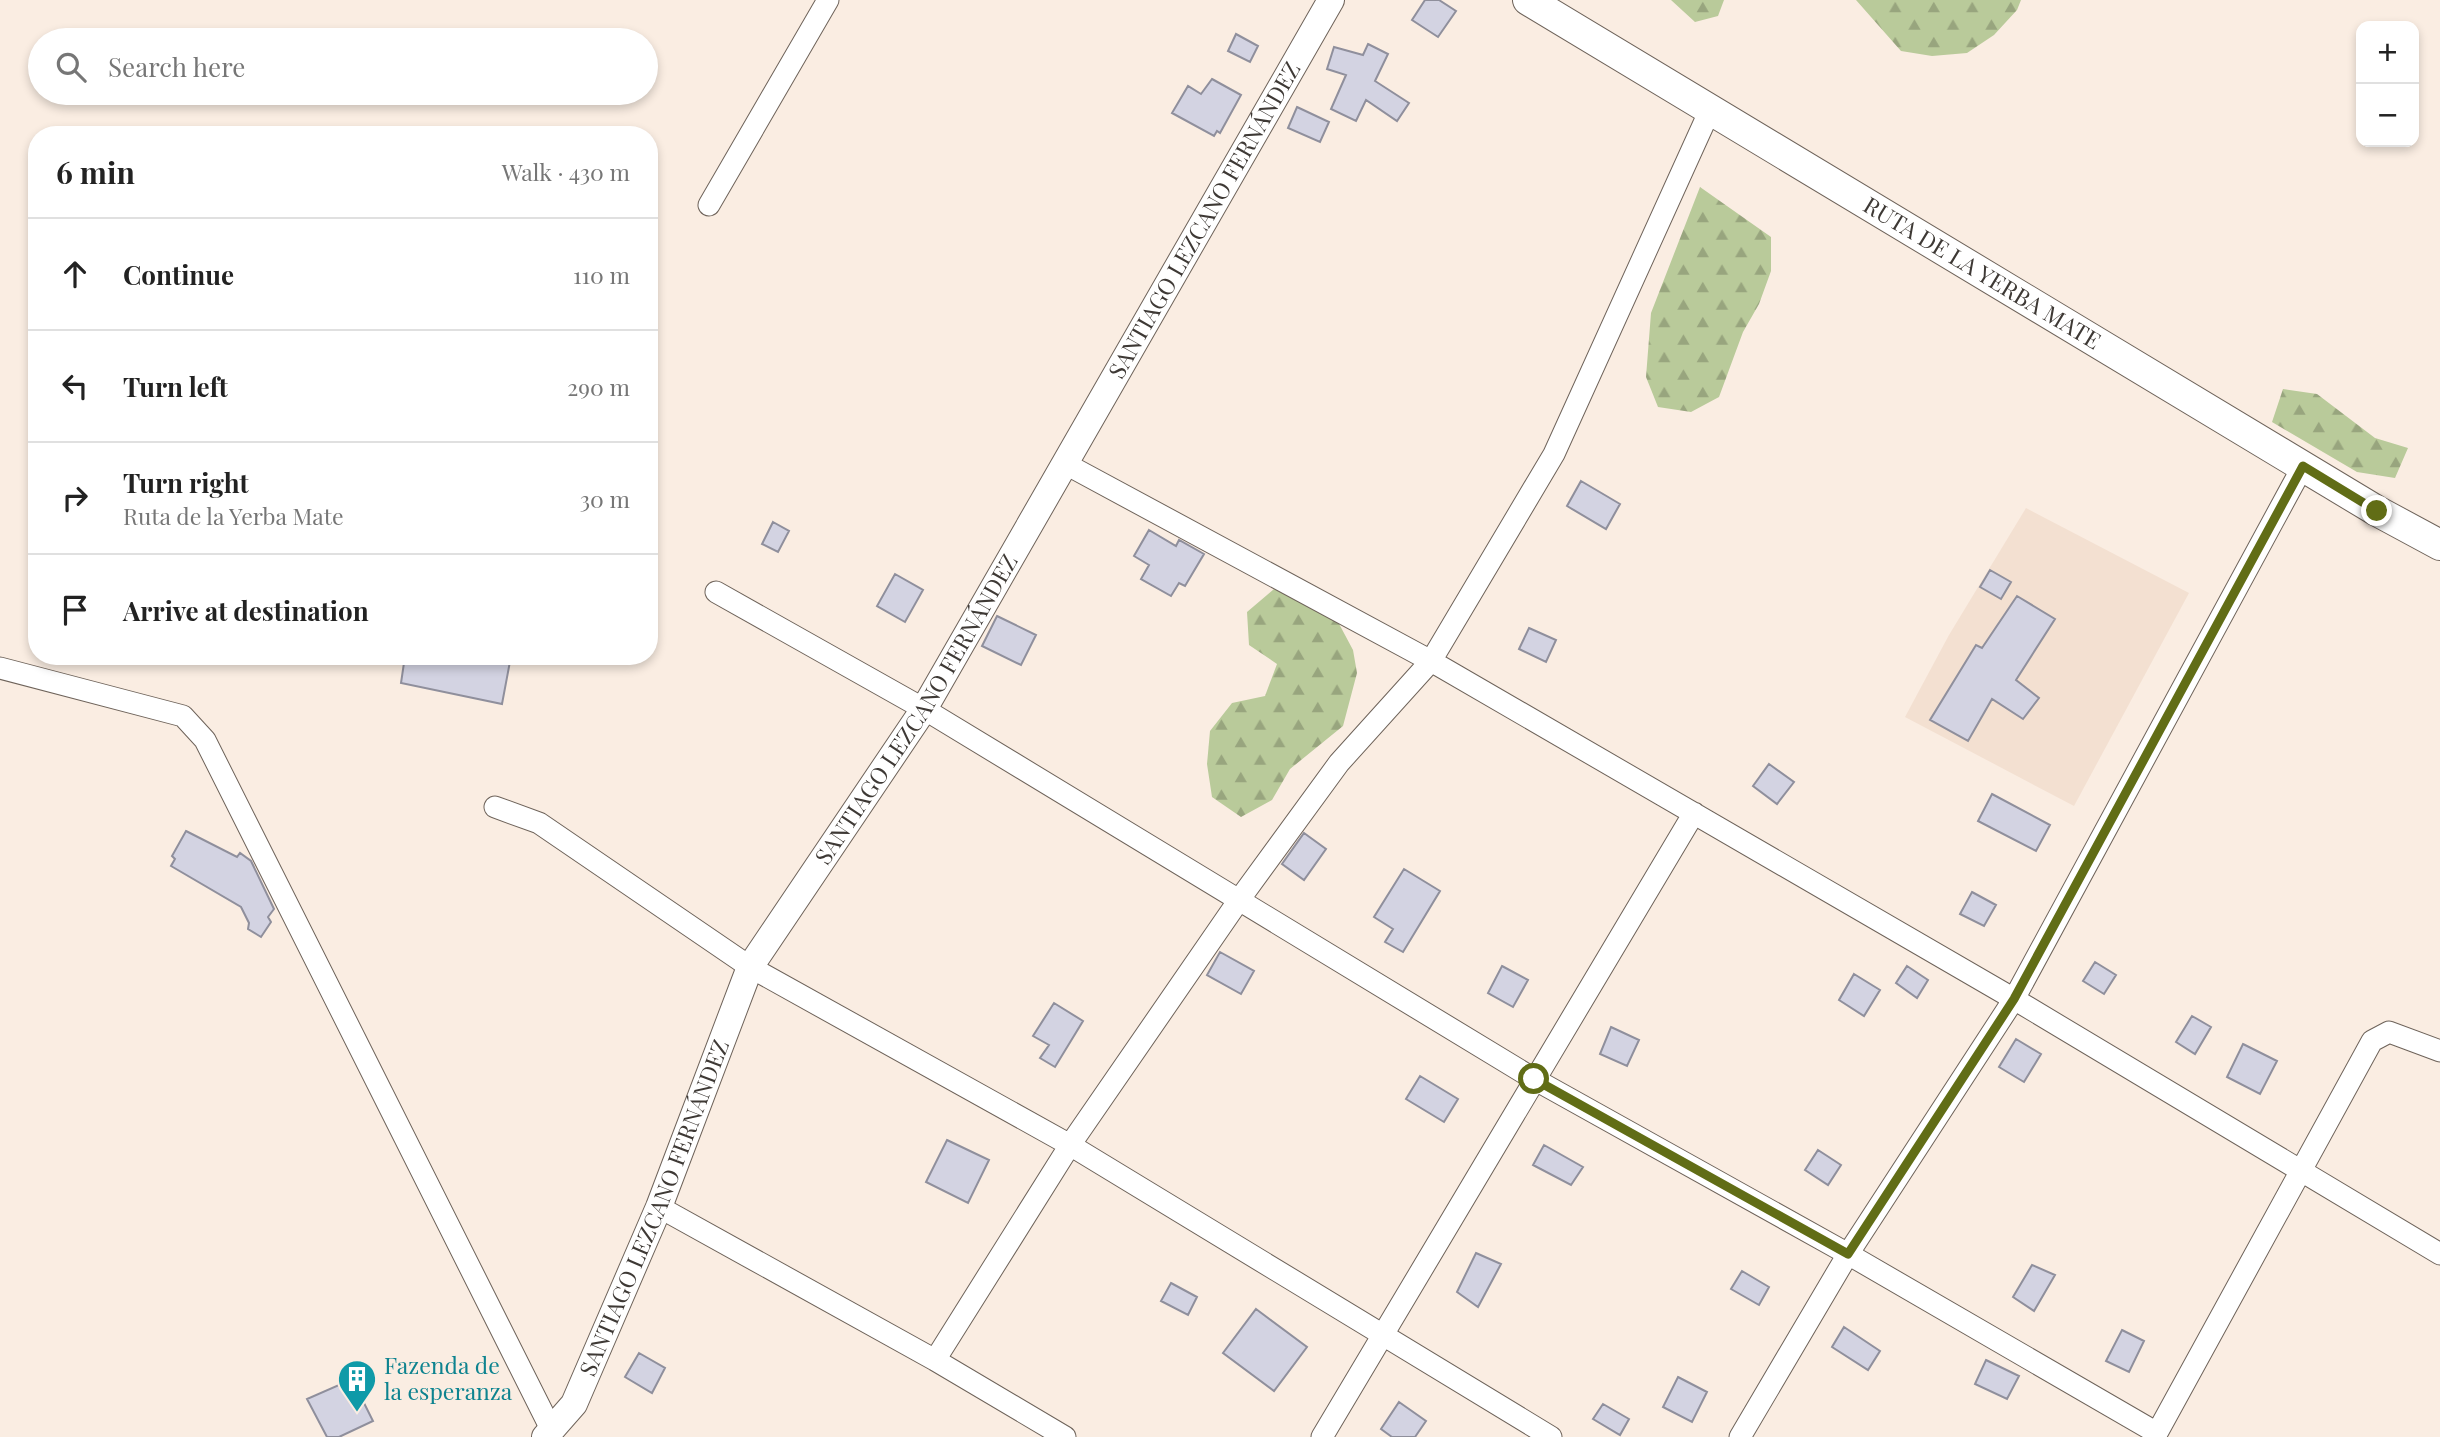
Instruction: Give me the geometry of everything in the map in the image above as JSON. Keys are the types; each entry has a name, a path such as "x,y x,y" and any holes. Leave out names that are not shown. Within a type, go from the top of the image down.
{"main road":[{"name":"RUTA DE LA YERBA MATE","path":"1528,0 2303,466 2440,545"}],"street":[{"path":"709,205 828,0"},
{"name":"SANTIAGO LEZCANO FERNÁNDEZ","path":"548,1434 574,1404 659,1207 750,967 924,709 1331,0"},
{"path":"935,1360 1070,1145 1239,900 1339,763 1432,661 1554,454 1710,110"},
{"path":"1064,463 1432,661 2014,999 2440,1254"},
{"path":"1740,1437 1848,1254 2014,999 2303,466"},
{"path":"716,592 924,709 1534,1079 1848,1254 2159,1436 2372,1041 2389,1032 2440,1051"},
{"path":"0,667 183,716 205,740 548,1434"},
{"path":"495,807 539,823 750,967 1070,1145 1551,1437"},
{"path":"1322,1437 1694,813"},
{"path":"659,1207 935,1360 1065,1437"}],"shaded area":[{"path":"2026,508 2189,593 2074,806 1905,717 1949,635"}],"green space":[{"path":"1671,0 1724,0 1718,16 1695,22"},
{"path":"1856,0 2021,0 2017,10 1994,35 1967,53 1932,56 1901,51"},
{"path":"1700,187 1771,237 1771,271 1759,304 1743,332 1719,397 1691,412 1658,407 1646,377 1651,313"},
{"path":"2283,389 2317,394 2375,438 2408,448 2395,478 2357,472 2272,422"},
{"path":"1274,589 1337,620 1353,650 1357,673 1343,726 1290,769 1272,800 1241,817 1212,797 1207,764 1210,731 1232,703 1265,696 1277,664 1249,645 1247,612"}],"building":[{"path":"1425,0 1439,0 1456,11 1438,37 1412,20"},
{"path":"1236,34 1258,46 1250,62 1228,51"},
{"path":"1368,44 1388,54 1375,81 1409,103 1397,121 1366,100 1356,121 1331,109 1346,75 1327,69 1334,47 1363,55"},
{"path":"1212,79 1241,95 1220,133 1217,131 1214,136 1172,113 1188,86 1201,94"},
{"path":"1297,107 1329,122 1320,142 1288,128"},
{"path":"1581,481 1620,504 1606,529 1567,506"},
{"path":"773,522 789,531 778,552 762,544"},
{"path":"1149,530 1176,546 1179,540 1204,554 1185,586 1179,583 1171,596 1141,579 1149,565 1134,556"},
{"path":"1990,570 2011,582 2001,599 1980,587"},
{"path":"895,574 923,590 905,622 877,606"},
{"path":"2017,596 2055,619 2016,680 2039,698 2023,719 1992,699 1968,741 1930,720 1976,645 1982,648"},
{"path":"997,616 1036,635 1021,665 982,646"},
{"path":"1529,628 1556,640 1546,662 1519,649"},
{"path":"404,665 509,665 502,704 401,683"},
{"path":"1769,764 1794,782 1777,804 1753,786"},
{"path":"1992,794 2050,825 2036,851 1978,821"},
{"path":"186,831 237,857 240,853 251,861 274,909 268,917 271,922 261,937 248,929 249,923 241,907 171,866 175,859 172,856"},
{"path":"1304,833 1326,849 1304,880 1282,864"},
{"path":"1404,869 1440,891 1403,952 1385,942 1393,929 1374,917"},
{"path":"1972,892 1996,905 1984,926 1960,914"},
{"path":"1220,952 1254,971 1241,994 1207,975"},
{"path":"2095,962 2116,975 2104,994 2083,981"},
{"path":"1502,966 1528,980 1513,1007 1488,993"},
{"path":"1907,966 1928,980 1917,998 1896,983"},
{"path":"1854,974 1880,990 1864,1016 1839,1000"},
{"path":"1054,1003 1083,1021 1055,1067 1040,1058 1049,1045 1033,1036"},
{"path":"2192,1016 2211,1027 2195,1054 2176,1042"},
{"path":"1611,1027 1639,1040 1627,1066 1600,1054"},
{"path":"2016,1039 2041,1054 2024,1082 1999,1067"},
{"path":"2243,1044 2277,1061 2260,1094 2227,1077"},
{"path":"1420,1076 1458,1099 1444,1122 1406,1099"},
{"path":"947,1140 989,1160 968,1203 926,1182"},
{"path":"1544,1145 1583,1167 1571,1185 1533,1165"},
{"path":"1818,1150 1841,1165 1828,1185 1805,1170"},
{"path":"1476,1253 1501,1264 1478,1307 1457,1292"},
{"path":"2032,1265 2055,1275 2034,1311 2013,1297"},
{"path":"1742,1271 1769,1287 1759,1305 1731,1289"},
{"path":"1171,1283 1197,1297 1188,1315 1161,1301"},
{"path":"1256,1309 1307,1347 1274,1391 1223,1353"},
{"path":"1844,1327 1880,1351 1868,1370 1832,1347"},
{"path":"2122,1330 2144,1341 2129,1372 2106,1361"},
{"path":"639,1353 665,1368 652,1393 625,1377"},
{"path":"1986,1360 2019,1376 2007,1399 1975,1384"},
{"path":"1678,1377 1707,1392 1692,1422 1663,1407"},
{"path":"348,1381 356,1399 361,1397 373,1421 339,1437 327,1437 307,1399"},
{"path":"1399,1402 1426,1421 1415,1437 1392,1437 1381,1429"},
{"path":"1603,1404 1629,1419 1620,1435 1593,1419"}],"place":[{"name":"Fazenda de la esperanza","path":"357,1413"}],"route":[{"path":"1534,1079 1848,1254 2014,999 2303,466 2377,511"}]}
